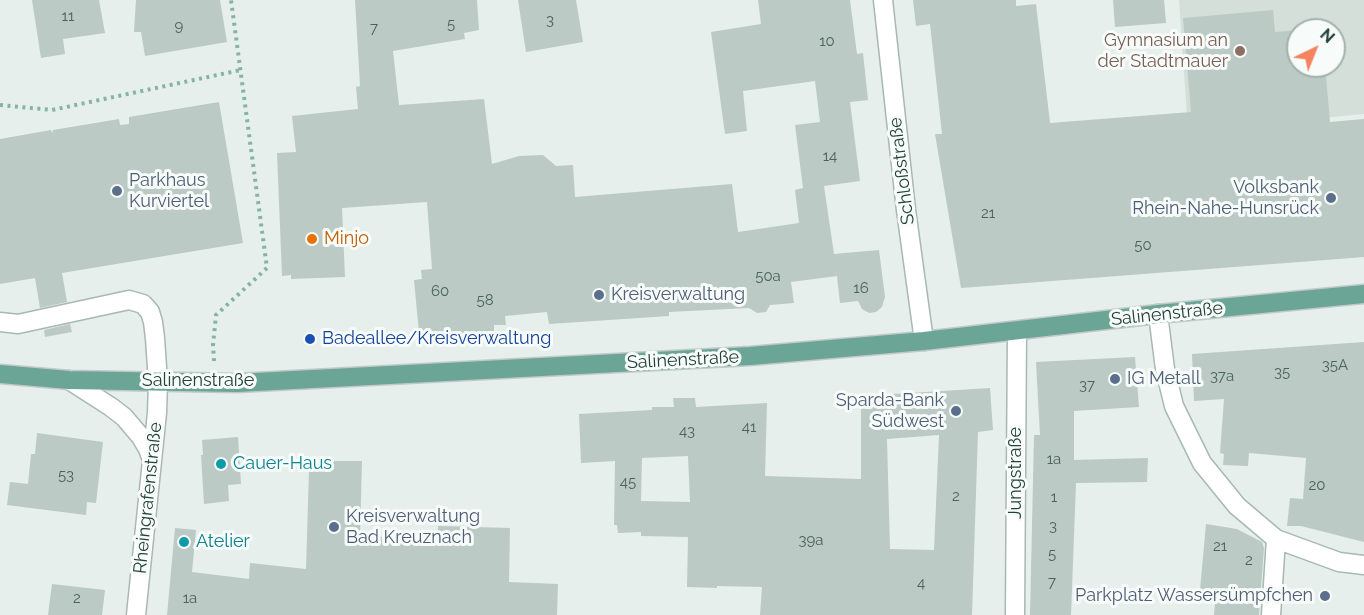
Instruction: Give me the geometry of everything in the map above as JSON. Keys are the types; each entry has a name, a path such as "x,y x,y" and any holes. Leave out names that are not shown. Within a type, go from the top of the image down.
{"main road":[{"name":"Salinenstraße","path":"0,374 69,380 237,383 750,356 924,341 1158,314 1364,294"}],"street":[{"name":"Schloßstraße","path":"883,0 906,210 924,341"},
{"name":"Rheingrafenstraße","path":"0,322 18,324 129,300 137,301 147,307 153,322 158,382 157,413 136,615"},
{"path":"1158,314 1165,369 1174,406 1202,463 1237,506 1276,539 1339,562 1364,565"},
{"name":"Jungstraße","path":"1015,615 1017,331"},
{"path":"69,380 124,417 141,437 152,461"},
{"path":"1271,615 1276,539"}],"path":[{"path":"213,345 216,315 267,268 231,0"},
{"path":"0,105 52,110 241,70"}],"shaded area":[{"name":"Gymnasium an der Stadtmauer","path":"1179,0 1364,0 1364,114 1188,131"}],"building":[{"path":"32,0 99,0 105,33 63,39 65,54 41,58"},
{"path":"136,0 220,0 227,42 145,56 141,32 134,32"},
{"path":"355,0 477,0 479,30 464,33 465,39 393,51 399,105 484,99 492,164 519,156 543,155 556,166 573,165 575,197 732,184 738,232 799,223 795,190 803,188 795,125 820,122 815,81 743,91 747,131 725,134 711,32 761,24 758,0 850,0 857,54 863,53 868,100 850,102 860,181 824,186 834,254 879,250 885,297 882,307 876,312 869,313 862,309 858,301 840,303 837,276 791,282 794,303 770,305 766,312 757,313 749,308 669,312 669,316 549,324 547,312 505,316 506,325 494,325 494,331 438,336 438,331 419,333 414,280 422,279 421,270 432,269 427,202 342,208 345,277 291,279 291,275 282,276 277,153 296,152 292,116 358,109 356,87 360,86"},
{"path":"518,0 576,0 583,42 526,52"},
{"path":"913,0 1016,0 1016,6 1036,4 1050,123 1191,112 1183,18 1273,10 1275,32 1286,31 1286,78 1326,78 1330,122 1364,119 1364,257 961,288 935,134 942,134 930,24 916,26"},
{"path":"1113,0 1164,0 1166,23 1115,27"},
{"name":"Parkhaus Kurviertel","path":"219,102 243,243 62,273 67,302 40,308 35,278 0,284 0,139 51,130 52,133 53,130 119,119 120,125 129,124 129,117"},
{"path":"70,324 72,332 45,337 44,330"},
{"path":"1364,342 1364,542 1301,526 1287,526 1290,498 1303,499 1306,458 1249,453 1248,466 1223,465 1224,454 1220,453 1224,399 1194,401 1192,354"},
{"path":"1135,357 1139,407 1074,411 1074,460 1148,458 1147,482 1076,483 1071,615 1030,615 1034,435 1040,435 1036,362"},
{"path":"990,388 993,430 978,432 972,615 760,615 762,587 687,587 688,537 641,536 641,532 618,533 617,525 614,525 615,461 581,463 579,414 674,407 673,398 695,398 696,407 767,403 765,476 861,479 861,396","holes":["939,435 934,550 890,549 887,439","688,456 690,502 641,501 642,458"]},
{"path":"37,433 103,442 96,503 87,502 86,515 7,505 10,482 28,484 31,454 35,454"},
{"name":"Cauer-Haus","path":"238,437 241,484 228,485 229,501 204,504 202,440"},
{"name":"Kreisverwaltung Bad Kreuznach","path":"330,461 362,461 360,536 438,539 438,526 510,528 509,582 558,584 557,615 167,615 175,528 196,530 192,572 249,579 250,563 306,569 309,470 329,471"},
{"path":"1206,524 1237,529 1262,542 1264,548 1259,615 1214,615 1216,591 1200,590"},
{"path":"52,584 105,590 102,615 48,615"}],"place":[{"name":"Gymnasium an der Stadtmauer","path":"1240,51"},
{"name":"Parkhaus Kurviertel","path":"117,191"},
{"name":"Volksbank Rhein-Nahe-Hunsrück","path":"1331,198"},
{"name":"Minjo","path":"312,239"},
{"name":"Kreisverwaltung","path":"599,295"},
{"name":"Badeallee/Kreisverwaltung","path":"310,339"},
{"name":"IG Metall","path":"1115,379"},
{"name":"Sparda-Bank Südwest","path":"956,411"},
{"name":"Cauer-Haus","path":"221,464"},
{"name":"Kreisverwaltung Bad Kreuznach","path":"334,527"},
{"name":"Atelier","path":"184,542"},
{"name":"Parkplatz Wassersümpfchen","path":"1325,596"}]}
